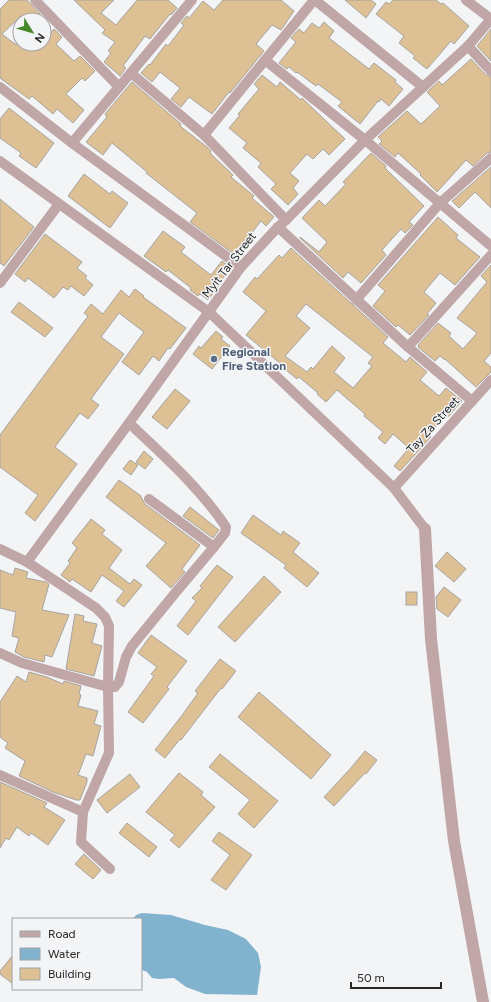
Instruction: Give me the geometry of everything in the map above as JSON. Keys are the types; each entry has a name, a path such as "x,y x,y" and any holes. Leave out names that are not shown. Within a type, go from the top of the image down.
{"street":[{"path":"35,0 119,87"},
{"path":"204,135 314,0 423,87"},
{"path":"466,0 491,19"},
{"path":"72,143 189,1"},
{"name":"Myit Tar Street","path":"27,562 241,267 278,226 286,220 365,140 468,46 491,19"},
{"path":"468,46 491,71"},
{"path":"265,60 365,140 491,246"},
{"path":"131,73 204,135 286,220"},
{"path":"0,87 72,143 241,267"},
{"path":"356,300 440,204 491,158"},
{"path":"0,161 209,312 394,488 425,529 431,638 454,841 483,1002"},
{"path":"0,283 59,204"},
{"path":"278,226 408,347 472,401"},
{"path":"408,347 491,255"},
{"name":"Tay Za Street","path":"394,488 491,380"},
{"path":"0,653 22,663 108,687 115,687 126,657 132,646 225,533 226,527 218,514 200,493 129,423"},
{"path":"149,499 214,547"},
{"path":"0,549 27,562 96,608 106,617 110,634 108,687 109,753 84,812 81,842 110,869"},
{"path":"0,774 84,812"}],"water":[{"path":"142,913 171,915 228,930 246,939 258,953 261,967 257,995 205,994 186,987 174,978 152,978 147,972 142,970 142,918 134,918 136,915"}],"building":[{"path":"9,0 27,0 38,12 12,12 12,25 2,34 12,42 12,52 52,52 52,32 54,29 62,37 56,44 74,61 80,56 95,71 85,81 82,78 66,94 84,110 73,123 57,109 53,114 32,96 29,99 0,78 0,9"},
{"path":"74,0 114,0 101,13 116,25 137,0 168,0 177,8 171,15 170,14 150,39 145,36 123,66 126,68 120,76 104,62 111,53 108,51 115,42 102,33 105,30"},
{"path":"223,0 281,0 294,11 281,30 272,25 256,44 264,51 212,114 189,97 181,107 171,99 180,88 160,72 152,82 141,73 149,64 150,65 166,44 168,46 184,25 181,23 187,16 189,18 203,1 214,10"},
{"path":"345,0 371,0 376,4 366,18"},
{"path":"393,0 436,0 441,4 443,3 469,26 454,44 451,41 427,69 413,58 415,56 399,43 404,36 376,14 386,2 389,4"},
{"path":"324,22 334,31 329,38 369,69 374,63 396,80 395,82 403,89 389,106 381,99 379,102 378,101 360,124 338,106 342,102 318,84 316,86 289,67 287,69 279,63 296,42 291,38 299,29 304,33 312,23 319,28"},
{"path":"491,29 491,61 477,46"},
{"path":"471,59 486,75 491,77 491,152 487,153 473,166 466,160 437,192 420,175 421,174 398,153 395,157 379,144 382,141 378,137 407,111 421,124 440,106 427,92 439,81 442,85"},
{"path":"262,75 277,87 280,82 301,100 302,98 345,139 329,155 323,149 313,159 307,154 290,173 299,181 293,188 298,194 288,205 271,189 276,184 258,167 261,163 243,148 247,143 229,128 240,115 238,114 259,89 254,84"},
{"path":"132,82 181,124 180,126 207,147 211,151 210,153 233,175 231,177 254,196 252,198 274,217 266,226 261,221 240,248 243,250 238,257 190,222 197,213 146,173 147,172 112,143 103,155 86,142 107,117 105,114"},
{"path":"9,108 54,143 36,168 19,156 21,153 0,138 0,119"},
{"path":"371,153 386,166 385,168 424,206 409,222 413,225 405,233 401,229 382,250 386,255 361,283 348,272 343,278 300,237 319,252 327,242 302,218 319,200 325,206 346,184 343,182"},
{"path":"491,167 491,208 475,192 459,208 452,201"},
{"path":"84,174 110,194 112,191 128,203 110,228 68,196"},
{"path":"0,199 34,227 4,266 0,263"},
{"path":"438,217 458,235 456,238 480,257 455,285 440,273 424,292 436,303 427,314 429,315 410,335 398,325 396,327 373,306 385,291 378,285"},
{"path":"163,231 185,247 181,252 211,275 222,261 230,267 225,273 226,274 220,282 221,283 208,300 200,294 198,296 190,290 191,288 168,270 166,272 144,256"},
{"path":"45,234 82,262 77,268 87,276 85,278 93,285 84,296 71,286 68,290 63,287 54,298 28,278 25,282 15,274"},
{"path":"291,248 388,337 383,343 406,362 410,357 427,372 420,380 439,396 446,388 462,401 448,417 445,415 428,435 431,437 400,471 394,466 409,448 393,434 385,444 378,438 383,432 337,390 326,402 299,377 297,379 246,335 266,311 243,292 255,277 257,279 279,255 282,258","holes":["306,304 373,357 368,363 372,366 353,388 334,372 345,358 332,346 313,369 311,367 307,372 285,356 310,328 296,316"]},
{"path":"491,265 491,353 484,361 491,367 491,372 476,387 445,359 440,356 435,361 418,347 438,323 451,333 449,336 463,349 477,333 457,318 487,282 481,276"},
{"path":"135,289 144,296 143,297 186,328 170,349 168,348 159,361 153,356 139,375 122,362 144,332 119,313 101,337 124,354 91,399 99,405 88,419 80,413 55,447 77,464 35,521 25,513 38,495 0,467 0,435 88,316 84,313 91,304 103,314 121,290 129,297"},
{"path":"19,302 53,328 45,337 11,312"},
{"path":"216,331 223,337 221,339 230,346 212,369 193,354 199,346 201,348"},
{"path":"175,389 190,401 167,429 152,417"},
{"path":"144,451 153,459 145,469 136,462"},
{"path":"130,460 138,465 131,475 123,469"},
{"path":"119,480 141,496 145,504 200,545 182,569 185,572 171,588 146,566 166,543 106,497"},
{"path":"190,507 219,530 213,538 183,516"},
{"path":"253,515 281,535 283,531 300,543 293,552 319,573 307,587 284,568 286,565 241,533"},
{"path":"91,519 105,530 102,534 122,550 109,568 130,584 134,579 142,585 124,607 116,601 124,591 102,575 91,592 72,579 70,582 61,575 70,563 68,561 77,548 72,543"},
{"path":"447,552 466,569 454,582 435,566"},
{"path":"217,565 233,577 188,635 177,626 196,601 192,598 202,588 200,586"},
{"path":"15,568 28,572 26,578 49,584 42,610 69,615 52,657 45,655 44,662 24,657 15,652 19,638 12,636 16,612 0,608 0,570 13,575"},
{"path":"264,576 281,592 235,642 218,627"},
{"path":"444,587 461,600 448,617 437,609 436,597"},
{"path":"406,592 417,592 417,605 406,605"},
{"path":"75,614 84,616 83,621 97,624 92,643 102,646 94,676 66,669"},
{"path":"151,635 187,661 167,687 169,689 143,723 128,712 154,676 151,674 157,667 138,653"},
{"path":"220,659 236,671 165,758 155,750 198,693 195,691"},
{"path":"29,672 47,677 63,684 64,681 81,686 79,694 81,695 78,706 98,711 94,724 101,726 93,756 86,754 78,775 87,778 87,782 80,800 53,792 19,776 25,761 5,748 8,743 0,737 0,702 17,676 26,682"},
{"path":"259,692 331,755 311,779 238,717"},
{"path":"365,751 377,760 366,774 365,773 334,806 324,797"},
{"path":"220,754 278,801 254,828 238,814 250,800 209,767"},
{"path":"179,773 203,792 201,795 215,807 179,848 170,840 175,835 146,812"},
{"path":"130,774 140,787 107,813 97,800"},
{"path":"0,782 47,803 44,807 65,820 48,845 31,833 29,836 17,827 9,840 6,838 0,848"},
{"path":"127,823 157,847 149,857 119,833"},
{"path":"219,832 252,855 226,890 211,880 230,855 212,841"},
{"path":"84,854 101,870 93,879 75,864"},
{"path":"12,956 12,983 0,974 0,971"}],"place":[{"name":"Regional Fire Station","path":"214,359"}]}
